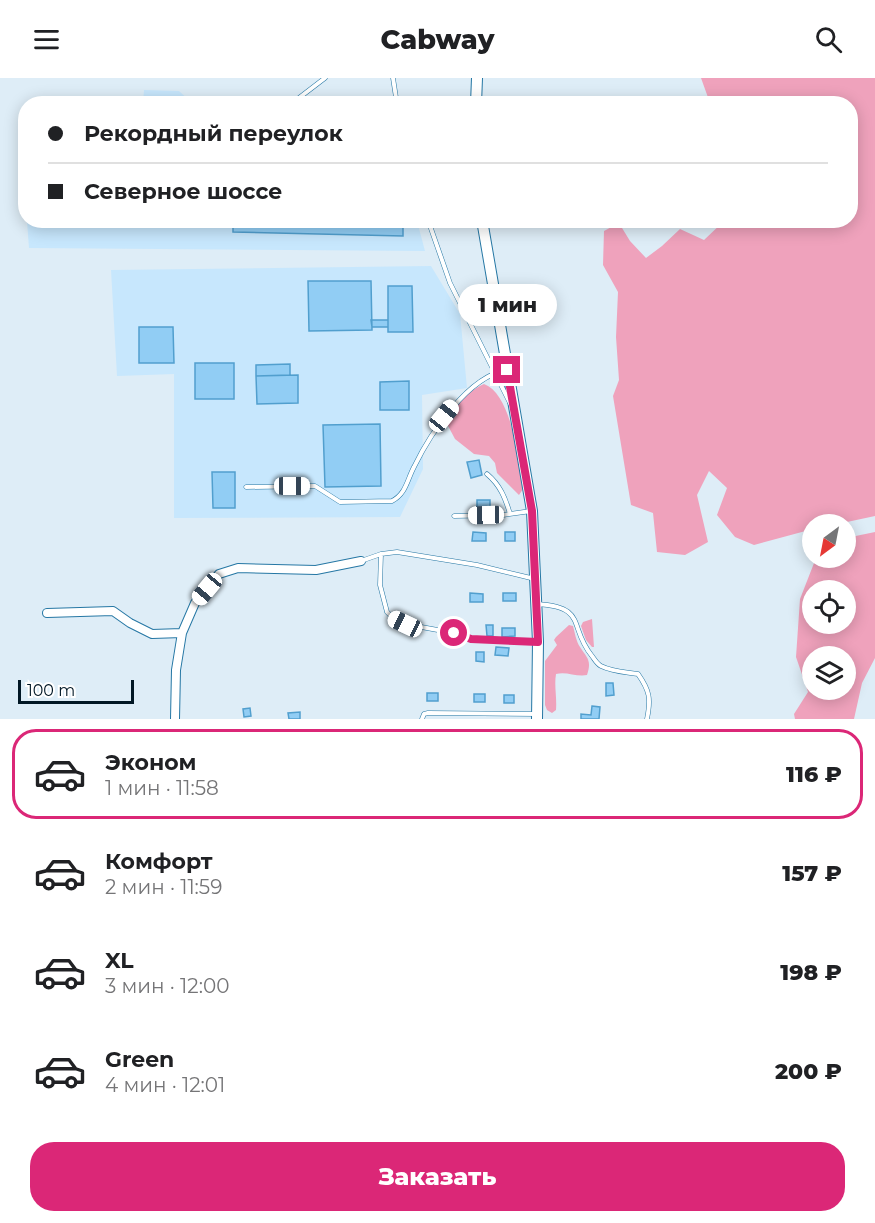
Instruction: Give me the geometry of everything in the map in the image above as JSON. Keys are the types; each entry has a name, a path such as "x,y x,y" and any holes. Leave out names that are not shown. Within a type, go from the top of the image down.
{"main road":[{"path":"477,96 479,78"},
{"path":"479,78 482,96"},
{"path":"483,228 532,511 538,642 537,717"},
{"path":"488,228 489,261"}],"street":[{"path":"175,719 176,670 182,633 195,603 219,574 238,568 316,570 361,561"},
{"path":"47,613 113,611 152,634 182,633"}],"lane":[{"path":"303,96 325,78"},
{"path":"393,78 396,96"},
{"path":"431,228 450,283 517,418"},
{"path":"246,487 315,486 340,502 392,501 399,497 405,489 414,466 453,405 494,372 507,370"},
{"path":"487,474 496,481 504,493 510,514"},
{"path":"454,516 532,511"},
{"path":"361,561 381,554 397,552 418,554 536,579"},
{"path":"381,554 380,585 387,612 394,619 405,624 454,633 471,639 538,642"},
{"path":"536,604 554,605 569,611 574,617 586,650 599,665 614,671 638,674 647,686 650,701 647,719"},
{"path":"422,719 424,714 428,713 537,717"}],"shaded area":[{"path":"701,78 875,78 875,516 856,520 856,514 802,514 802,532 754,545 735,537 717,515 727,488 709,471 697,495 708,542 685,555 657,552 653,513 631,505 613,396 619,380 616,337 618,292 603,265 604,231 610,228 622,228 630,241 646,258 680,229 704,240 717,228 858,228 858,96 707,96"},
{"path":"144,90 179,91 184,96 144,96"},
{"path":"28,228 419,228 425,251 29,248"},
{"path":"431,266 460,314 467,388 422,395 423,469 400,517 174,518 174,374 117,376 111,270"},
{"path":"484,384 502,401 508,415 523,489 519,495 497,473 495,463 489,456 474,454 455,439 446,422 448,416 462,400"},
{"path":"875,532 875,658 862,683 854,719 795,719 794,714 803,700 856,700 856,646 802,646 802,674 796,657 802,594 802,634 856,634 856,580 807,580 812,568 856,568 856,536"},
{"path":"592,619 594,647 586,640 581,626 583,622"},
{"path":"569,625 573,626 589,666 587,675 556,674 556,710 552,713 545,705 545,661 557,645 554,640 556,637"}],"building":[{"path":"233,228 403,228 403,236 233,232"},
{"path":"308,281 371,281 372,330 309,331"},
{"path":"388,286 412,286 413,332 388,332"},
{"path":"371,320 388,320 388,327 372,327"},
{"path":"139,327 173,327 174,363 139,363"},
{"path":"195,363 234,363 234,399 195,399"},
{"path":"290,364 290,375 256,376 256,365"},
{"path":"298,375 298,403 257,404 256,376"},
{"path":"409,381 409,410 380,410 380,382"},
{"path":"380,424 381,486 325,487 323,425"},
{"path":"479,460 482,475 471,478 467,462"},
{"path":"212,472 235,472 235,508 213,508"},
{"path":"477,500 490,500 490,509 477,509"},
{"path":"473,532 486,533 486,541 472,541"},
{"path":"505,532 515,532 515,541 505,541"},
{"path":"470,593 483,594 483,602 470,602"},
{"path":"503,593 516,593 516,601 503,601"},
{"path":"486,625 493,625 493,636 487,636"},
{"path":"502,628 515,628 515,636 502,637"},
{"path":"496,647 509,648 508,656 495,655"},
{"path":"476,652 484,652 484,662 476,661"},
{"path":"606,683 613,683 614,695 606,696"},
{"path":"427,693 438,693 438,701 427,701"},
{"path":"474,694 485,694 485,702 474,702"},
{"path":"504,695 514,695 514,703 504,703"},
{"path":"592,706 600,707 599,719 581,719 581,714 591,715"},
{"path":"250,708 251,716 244,717 243,709"},
{"path":"300,712 300,719 289,719 288,713"}],"route":[{"path":"454,633 471,639 538,642 532,511 507,370"}]}
